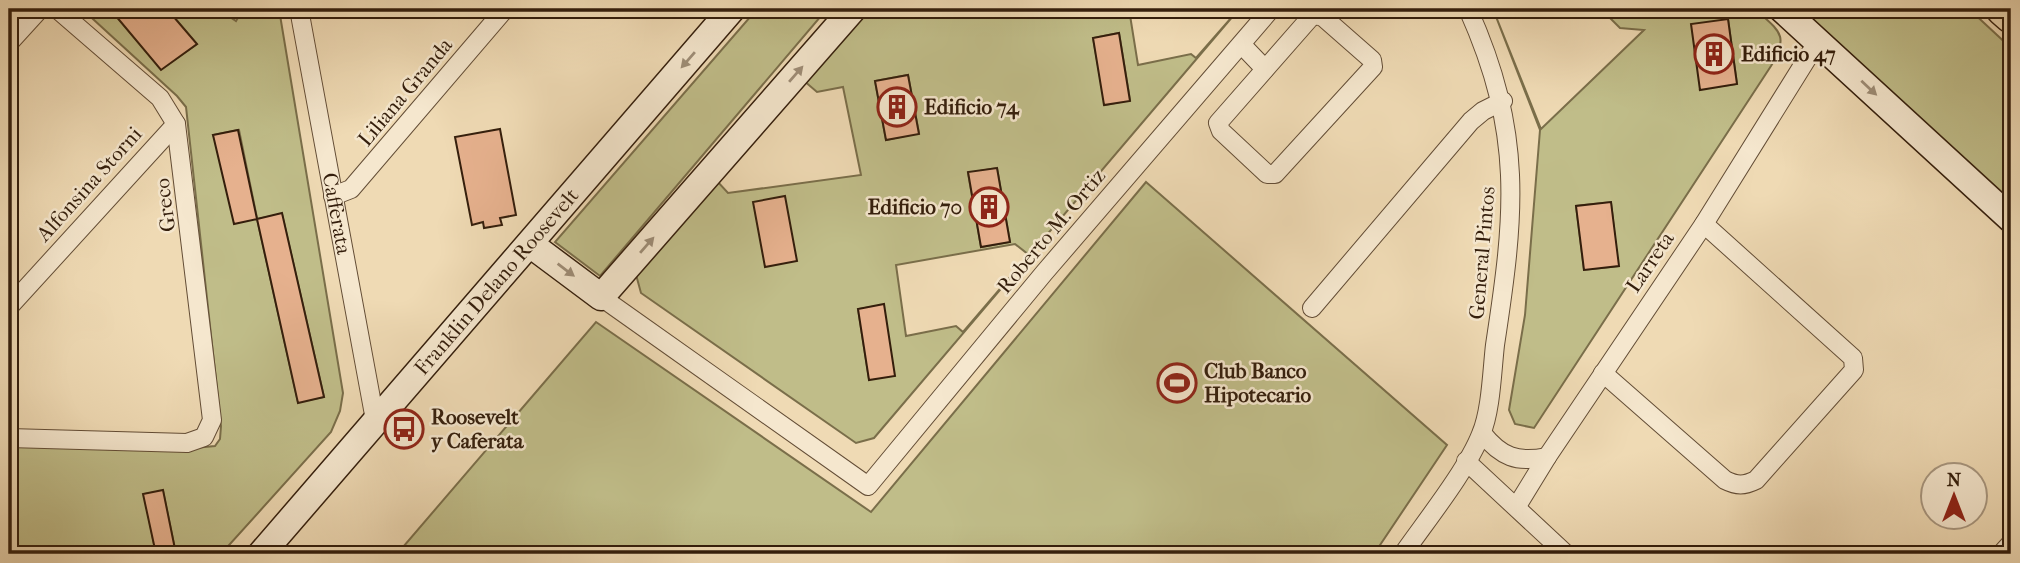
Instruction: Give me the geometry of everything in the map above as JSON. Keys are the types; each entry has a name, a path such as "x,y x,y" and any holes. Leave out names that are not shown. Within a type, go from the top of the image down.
{"highway":[{"path":"2003,9 2011,16"}],"street":[{"path":"9,43 40,9"},
{"name":"Greco","path":"9,438 187,443 197,441 210,430 212,405 176,124 160,98 57,9"},
{"name":"Cafferata","path":"299,9 376,419"},
{"name":"Liliana Granda","path":"333,196 351,190 505,9"},
{"name":"Franklin Delano Roosevelt","path":"261,554 732,9"},
{"path":"530,244 601,297 853,9"},
{"name":"Roberto M. Ortiz","path":"601,297 869,486 1044,273 1271,9"},
{"name":"General Pintos","path":"1468,9 1488,53 1503,101 1513,214 1482,433"},
{"path":"1782,9 2011,219"},
{"path":"1315,15 1323,17 1372,60 1373,68 1275,174 1267,174 1221,131 1218,124 1265,69 1315,15"},
{"name":"Larreta","path":"1517,506 1546,457 1704,224 1818,41"},
{"path":"1241,45 1265,69"},
{"path":"1311,308 1471,121 1483,111 1503,101"},
{"name":"Alfonsina Storni","path":"9,307 176,124"},
{"path":"1602,373 1725,480 1734,485 1745,485 1756,480 1854,370 1853,358 1704,224"},
{"path":"1403,554 1482,433 1507,457 1531,460 1546,457"},
{"path":"1466,461 1566,554"}],"shaded area":[{"path":"82,9 110,9 161,69 197,44 167,9 218,9 236,21 243,9 279,9 343,393 340,411 331,432 221,554 176,554 163,491 144,494 156,554 23,554 21,547 9,549 9,443 194,448 215,446 220,439 221,426 186,107","holes":["239,130 257,218 256,219 213,135","282,214 324,397 298,402 257,219"]},
{"path":"757,9 827,9 600,276 555,242"},
{"path":"863,9 1129,9 1138,65 1191,54 1196,58 1239,9 874,438 856,443 641,293 635,271","holes":["1119,33 1130,100 1105,105 1093,38","908,75 919,133 886,140 875,81","803,80 817,92 843,87 861,175 728,193 716,180","997,168 1010,242 981,247 968,173","1015,244 1029,255 963,332 956,326 906,336 896,265","883,305 869,379 858,309"]},
{"path":"1493,9 1541,129 1644,30 1620,28 1601,9 1755,9 1779,34 1780,47 1771,66 1534,428 1515,424 1509,410 1525,315 1540,130","holes":["1728,19 1737,84 1700,89","1611,202 1618,266 1584,270 1576,206"]},
{"path":"1798,9 1969,9 2011,48 2011,204"},
{"name":"Club Banco Hipotecario","path":"1146,182 1447,445 1374,554 397,554 596,322 871,512"}],"building":[{"path":"110,9 167,9 197,44 161,70"},
{"name":"Edificio 47","path":"1728,19 1737,84 1700,90 1691,24"},
{"path":"1119,33 1130,101 1104,105 1093,38"},
{"name":"Edificio 74","path":"908,75 919,134 886,140 875,81"},
{"path":"500,129 516,215 500,218 502,225 484,228 483,222 472,225 455,137"},
{"path":"238,130 257,219 234,224 213,135"},
{"name":"Edificio 70","path":"997,168 1010,242 981,247 968,172"},
{"path":"785,196 797,261 765,267 753,202"},
{"path":"1611,202 1619,266 1584,270 1576,206"},
{"path":"282,213 324,397 298,403 257,219"},
{"path":"884,304 895,376 869,380 858,309"},
{"path":"163,490 176,554 156,554 143,494"}],"place":[{"name":"Edificio 47","path":"1714,54"},
{"name":"Edificio 74","path":"897,107"},
{"name":"Edificio 70","path":"989,207"},
{"name":"Club Banco Hipotecario","path":"1177,383"},
{"name":"Roosevelt y Caferata","path":"404,429"}]}
